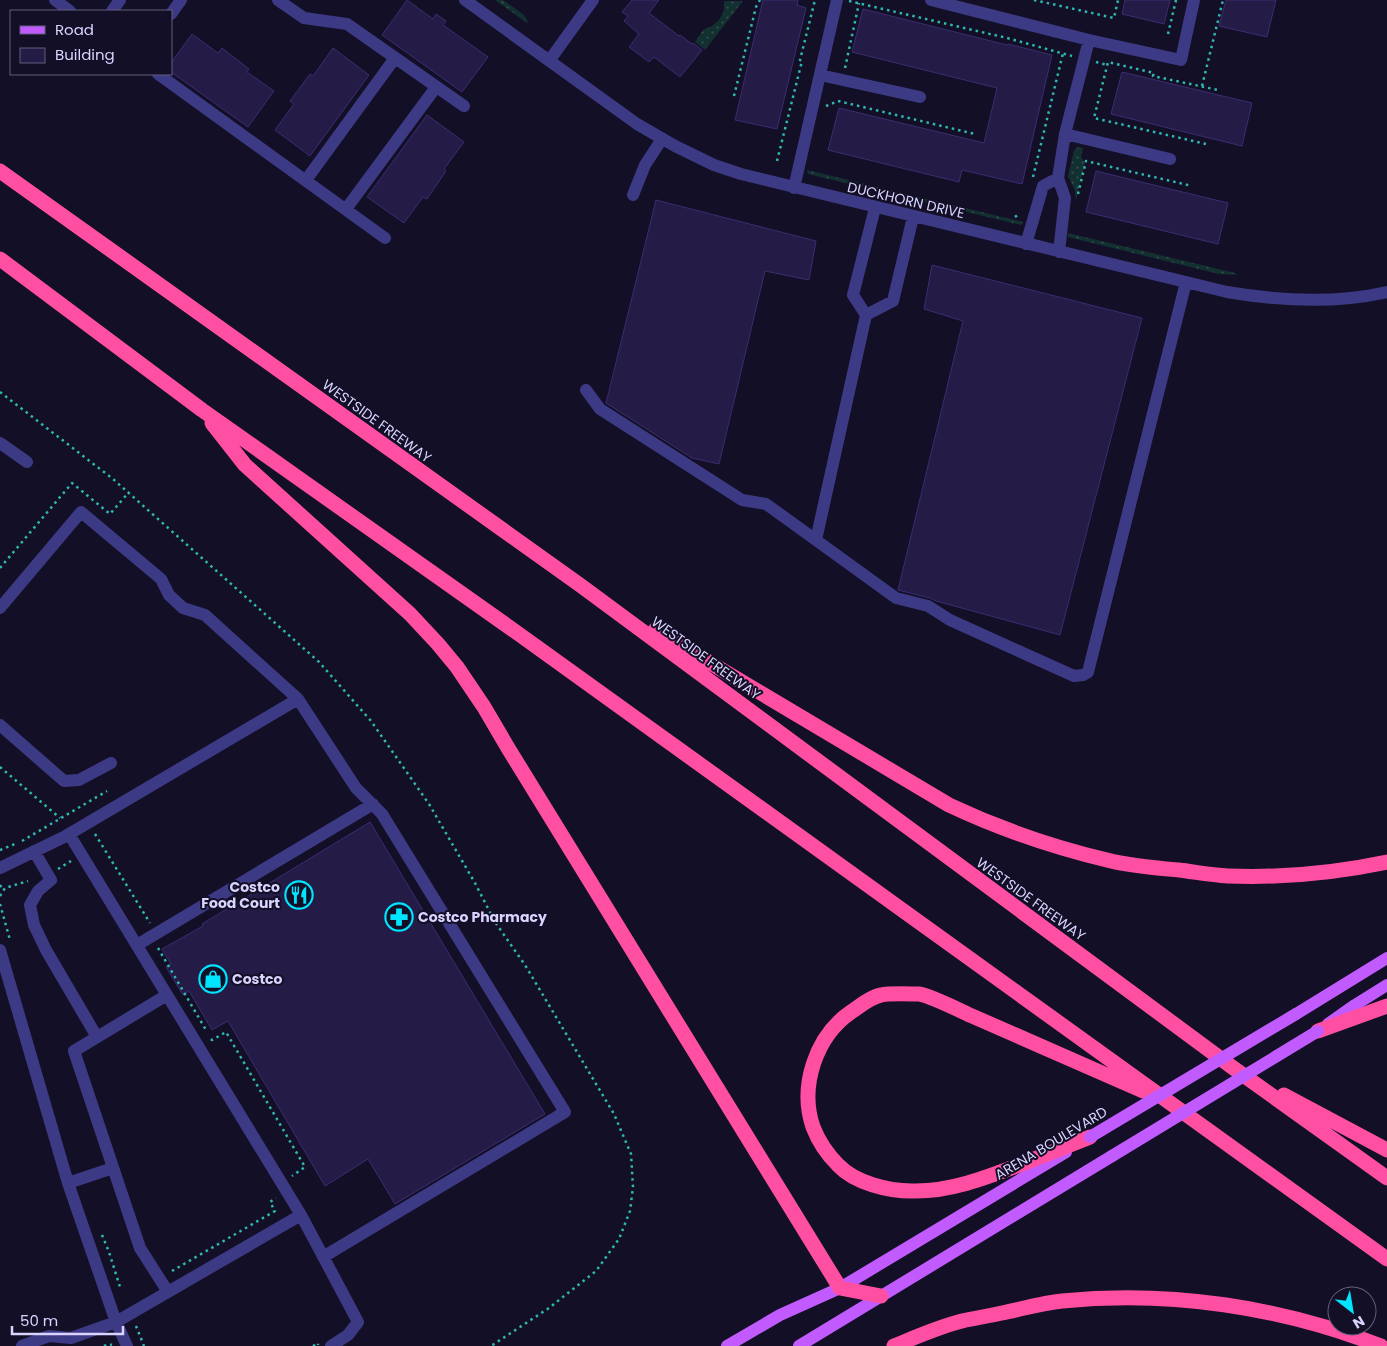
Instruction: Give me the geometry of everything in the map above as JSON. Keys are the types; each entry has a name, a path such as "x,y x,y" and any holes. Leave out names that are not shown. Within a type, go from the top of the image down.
{"highway":[{"name":"WESTSIDE FREEWAY","path":"0,171 580,585 1232,1067 1387,1178"},
{"path":"0,258 202,410 508,626 1387,1259"},
{"path":"202,410 245,465 410,614 456,667 484,708 840,1288 881,1296"},
{"path":"580,585 949,805 982,821 1059,848 1109,861 1228,876 1334,872 1387,862"},
{"path":"1090,1137 988,1177 945,1188 913,1191 873,1185 858,1179 839,1166 822,1144 810,1117 808,1099 809,1080 820,1046 840,1020 866,1002 881,995 922,994 1172,1104"},
{"path":"1318,1031 1387,1006"},
{"path":"1232,1067 1387,1150"},
{"path":"894,1346 962,1321 1060,1301 1118,1298 1176,1299 1232,1306 1289,1317 1345,1332 1381,1346"}],"main road":[{"name":"ARENA BOULEVARD","path":"728,1346 780,1316 840,1288 1387,958"},
{"path":"799,1346 1318,1031 1387,985"}],"street":[{"path":"55,0 69,10"},
{"path":"172,13 181,0"},
{"path":"278,0 304,18 346,24 464,106"},
{"name":"DUCKHORN DRIVE","path":"465,0 637,124 675,146 714,165 741,174 1228,292 1287,300 1347,298 1387,292"},
{"path":"549,61 593,0"},
{"path":"794,188 837,0"},
{"path":"931,0 1089,40 1181,60 1194,0"},
{"path":"1059,252 1066,198 1058,178 1065,134 1089,40"},
{"path":"306,180 394,58"},
{"path":"820,74 920,97"},
{"path":"159,75 385,238"},
{"path":"346,209 436,87"},
{"path":"1065,134 1170,159"},
{"path":"633,195 646,165 662,139"},
{"path":"1026,244 1043,186 1058,178"},
{"path":"816,540 866,315 853,295 875,208"},
{"path":"866,315 893,301 913,217"},
{"path":"586,390 600,409 742,500 766,504 896,598 928,606 950,620 1074,676 1083,675 1088,672 1186,282"},
{"path":"0,443 27,462"},
{"path":"0,608 81,512 161,579 169,595 184,608 205,615 298,699 356,788 382,814 565,1112 323,1257"},
{"path":"0,868 69,834 298,699"},
{"path":"0,725 64,781 79,780 111,763"},
{"path":"137,945 373,804"},
{"path":"69,834 301,1215 358,1322 348,1335 331,1346"},
{"path":"34,851 50,880 38,891 30,905 34,925 46,950 97,1036"},
{"path":"0,950 68,1183 116,1322 127,1346"},
{"path":"167,995 74,1050 140,1248 168,1292"},
{"path":"68,1183 113,1168"},
{"path":"22,1346 49,1336 67,1342 116,1322 301,1215"}],"path":[{"path":"734,96 756,7 760,0"},
{"path":"777,161 815,0"},
{"path":"843,0 1007,38 1107,65"},
{"path":"838,101 861,4 864,0"},
{"path":"1034,0 1114,18 1118,0"},
{"path":"1168,34 1176,0"},
{"path":"1202,87 1223,0"},
{"path":"1032,182 1065,46"},
{"path":"1206,144 1094,118 1108,62 1154,73 1153,76 1218,90"},
{"path":"824,107 838,101 974,134"},
{"path":"1078,194 1086,161 1192,186"},
{"path":"1015,217 1025,210"},
{"path":"0,767 60,818"},
{"path":"0,850 19,842 107,791"},
{"path":"79,807 162,944 158,947 212,1040 226,1032 305,1167 292,1176 276,1198 270,1202 275,1211 160,1280"},
{"path":"0,896 5,888 40,878 71,861"},
{"path":"0,885 3,890"},
{"path":"153,972 167,963"},
{"path":"104,1346 109,1344 113,1346"}],"green space":[{"path":"495,0 503,0 524,15 528,22 527,23"},
{"path":"724,1 743,1 705,50 695,42 703,30 719,20 724,11"},
{"path":"1079,147 1083,148 1081,157 1085,163 1076,200 1075,191 1068,176 1074,151"},
{"path":"807,170 1023,222 1021,225 808,174"},
{"path":"1068,233 1237,275 1219,274 1068,237"}],"building":[{"path":"407,0 433,19 436,14 446,21 443,25 488,57 462,92 382,35"},
{"path":"632,0 659,0 649,13 679,36 702,50 680,77 654,57 649,62 629,47 639,34 624,21 628,16 622,12"},
{"path":"763,0 798,0 797,5 806,8 777,129 735,120"},
{"path":"1125,0 1170,0 1164,24 1122,14"},
{"path":"1226,0 1276,0 1267,37 1219,26"},
{"path":"863,9 1052,55 1022,184 962,170 959,182 828,150 839,108 984,143 997,88 852,52"},
{"path":"192,34 218,53 222,48 249,69 247,72 274,91 248,127 172,73 172,62"},
{"path":"333,48 369,75 310,156 275,130 294,104 290,101 310,74 313,76"},
{"path":"1122,72 1252,103 1242,146 1111,114"},
{"path":"427,115 464,142 444,169 446,171 427,199 423,197 404,223 367,197"},
{"path":"1096,171 1228,203 1218,244 1086,212"},
{"path":"656,200 816,241 809,280 765,271 719,464 692,458 606,403"},
{"path":"932,265 1142,318 1060,635 898,590 963,321 924,309"},
{"path":"370,822 545,1114 395,1204 368,1159 325,1186 228,1021 212,1030 189,991 183,995 166,967 171,964 162,949 203,926 202,924"}],"place":[{"name":"Costco Food Court","path":"299,895"},
{"name":"Costco Pharmacy","path":"399,917"},
{"name":"Costco","path":"213,979"}]}
